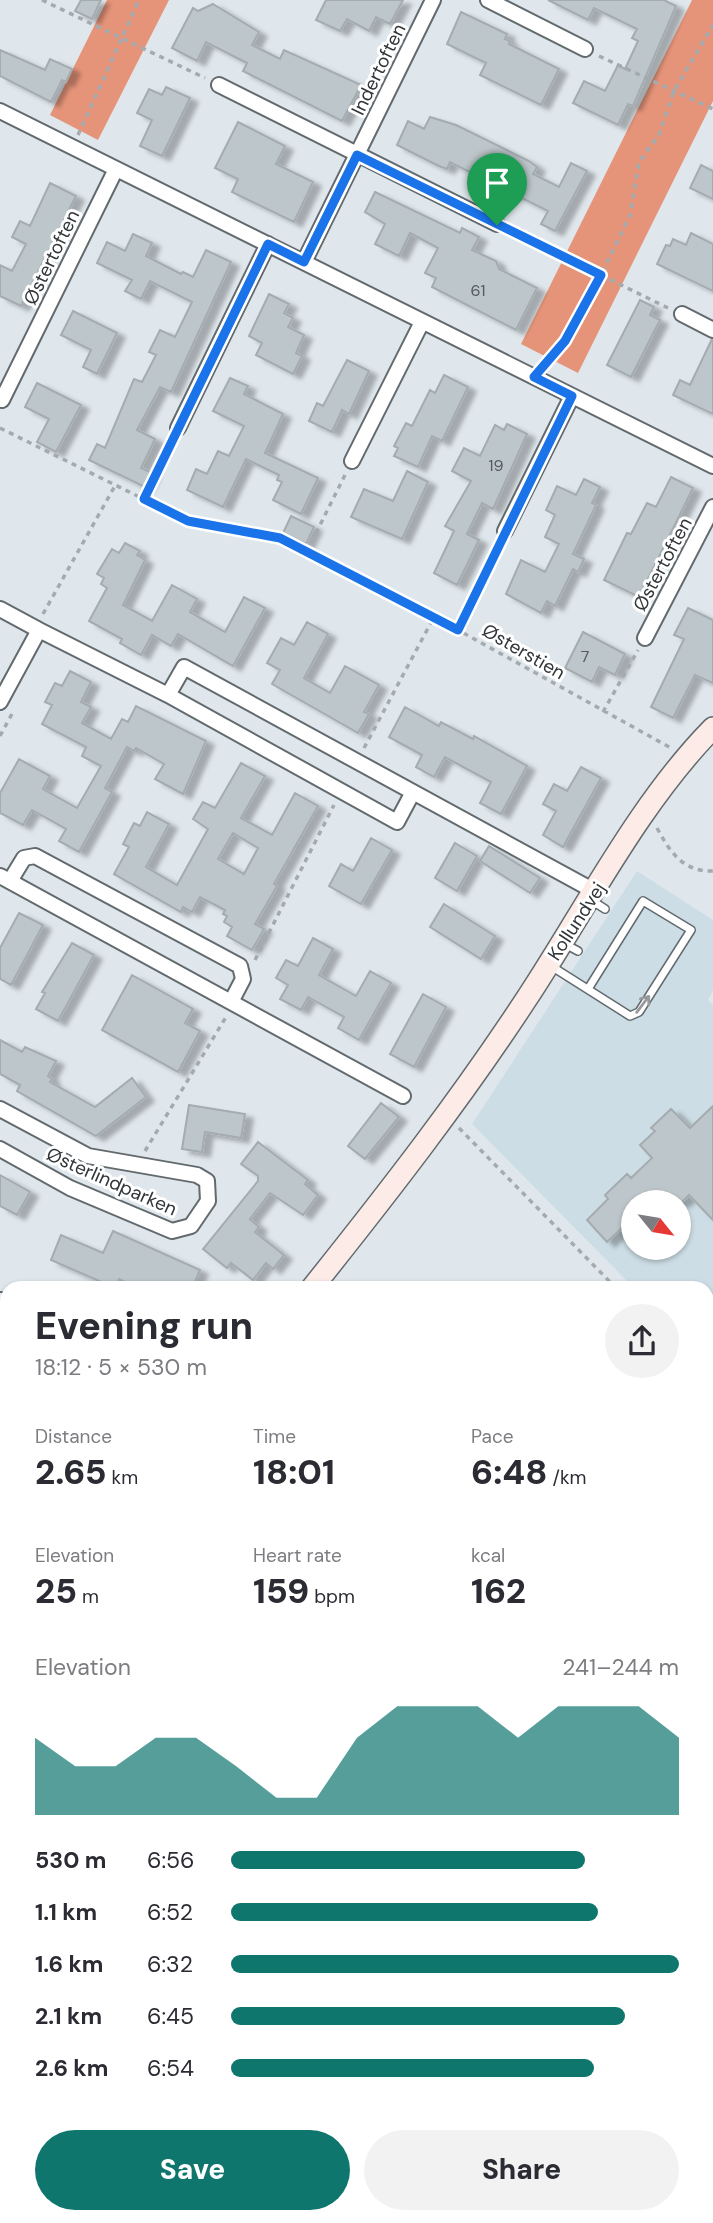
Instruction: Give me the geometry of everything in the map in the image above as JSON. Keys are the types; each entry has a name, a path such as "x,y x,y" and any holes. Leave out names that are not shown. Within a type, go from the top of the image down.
{"street":[{"name":"Indertoften","path":"304,262 433,0"},
{"path":"488,0 585,49"},
{"path":"219,85 497,225"},
{"path":"0,111 713,466"},
{"name":"Østertoften","path":"2,400 116,169"},
{"path":"178,428 268,244"},
{"path":"682,314 713,330"},
{"path":"352,461 422,322"},
{"path":"505,531 572,396"},
{"name":"Østertoften","path":"645,638 713,508"},
{"path":"0,610 168,695 397,822 413,792"},
{"path":"0,702 39,630"},
{"path":"168,695 184,667 413,792 597,900"},
{"name":"Kollundvej","path":"317,1281 443,1118 548,965 570,947 686,756 713,728"},
{"path":"231,1002 243,979 240,966 35,856 24,858 5,879 403,1096"},
{"name":"Østerlindparken","path":"0,1109 88,1156 197,1175 206,1181 208,1201 191,1226 172,1231 70,1188 0,1149"}],"lane":[{"path":"548,965 629,1016 639,1012 691,930 643,901 588,989"}],"path":[{"path":"42,0 219,85"},
{"path":"72,147 139,0"},
{"path":"534,377 565,341 601,275 630,215 639,162 659,135 674,91 713,25"},
{"path":"585,49 713,109"},
{"path":"497,225 682,314"},
{"name":"Østerstien","path":"0,428 188,521 280,538 434,617 686,756"},
{"path":"144,499 178,428"},
{"path":"307,551 352,461"},
{"path":"39,630 42,615 116,484"},
{"path":"458,630 505,531"},
{"path":"356,761 434,617"},
{"path":"603,712 645,638"},
{"path":"0,736 19,703"},
{"path":"243,979 341,791"},
{"path":"657,828 669,849 683,864 702,872 713,871"},
{"path":"137,1165 229,1012 231,1002"},
{"path":"443,1118 465,1133 610,1281"}],"shaded area":[{"path":"107,0 169,0 98,140 50,115"},
{"path":"692,0 713,0 713,101 578,373 521,344"},
{"path":"637,871 713,920 713,990 708,1000 713,1005 713,1281 627,1281 472,1124"}],"building":[{"path":"81,0 101,0 92,19 75,11"},
{"path":"326,0 403,0 390,24 376,17 369,31 347,19 340,31 316,20"},
{"path":"548,0 664,0 676,6 633,106 628,104 618,125 573,103 584,81 605,91 618,65 625,69 638,41 632,38 637,29 594,8 588,20"},
{"path":"213,4 259,32 252,45 280,59 284,50 361,85 342,121 243,71 247,63 206,42 197,61 172,48 193,8 198,11"},
{"path":"461,12 507,34 505,39 510,41 509,44 559,69 541,105 480,75 486,63 447,44"},
{"path":"0,50 45,70 50,59 72,69 66,82 62,80 51,102 0,76"},
{"path":"166,87 190,98 162,156 140,146 152,120 137,113 149,89 162,95"},
{"path":"430,117 456,125 529,161 537,167 533,174 559,187 571,163 587,171 555,231 541,224 548,211 450,162 447,169 397,145 408,121 424,129"},
{"path":"238,122 285,146 276,164 313,182 294,222 232,192 238,179 215,168"},
{"path":"701,165 713,171 713,199 690,188"},
{"path":"50,183 76,196 21,306 0,296 0,265 12,271 26,244 12,237 20,221 30,226"},
{"path":"375,192 460,233 462,228 479,237 472,250 496,261 499,269 537,288 516,330 432,287 436,278 425,273 438,248 410,233 399,256 375,244 385,224 365,212"},
{"path":"691,233 713,244 713,291 657,264 666,245 670,246 673,239 686,245"},
{"path":"133,234 152,243 146,256 181,274 183,272 193,277 206,250 231,262 171,392 160,387 137,430 155,439 141,468 152,473 145,487 89,460 97,444 105,448 134,379 142,382 156,355 149,352 160,330 175,337 192,302 150,281 141,299 125,291 132,280 97,263 107,242 125,251"},
{"path":"269,294 289,304 284,313 293,318 288,327 304,335 296,353 302,356 293,374 256,355 262,343 249,336"},
{"path":"640,300 654,307 650,315 660,320 631,377 607,365"},
{"path":"73,311 117,333 97,374 83,367 91,350 61,335"},
{"path":"712,339 713,414 673,395 680,380 690,385"},
{"path":"347,360 369,371 349,414 342,410 332,432 309,421 317,403 323,406"},
{"path":"444,375 468,387 442,441 432,436 418,467 394,456 398,448 394,446 406,423 412,426 430,390 435,393"},
{"path":"230,378 248,386 244,394 283,414 265,453 318,478 301,514 273,500 282,482 277,480 279,475 246,459 223,507 187,490 196,469 207,474 218,451 229,456 244,426 213,411"},
{"path":"37,383 81,405 56,452 37,442 49,419 25,407"},
{"path":"507,424 527,434 493,509 482,503 467,534 479,540 457,585 434,573 454,531 445,526 471,481 452,471 464,448 480,456 495,425 504,430"},
{"path":"407,471 428,482 402,539 351,517 364,489 393,501"},
{"path":"671,477 693,488 639,597 604,580 627,533 631,534 647,503 656,507"},
{"path":"584,479 600,487 592,503 596,505 573,554 584,559 578,572 573,569 555,606 547,601 541,613 506,594 521,560 545,572 559,544 545,537 555,515 546,510 557,486 576,495"},
{"path":"291,516 314,527 306,544 283,533"},
{"path":"125,543 140,551 137,555 145,560 123,605 152,621 172,585 197,599 190,612 225,632 244,597 265,608 233,666 178,634 171,646 152,635 141,655 120,643 122,639 89,621 107,588 101,584 104,578 97,574 112,549 119,553"},
{"path":"688,608 713,620 713,683 695,675 673,718 651,707 684,639 674,635"},
{"path":"307,622 328,634 304,678 330,693 345,666 379,685 364,712 369,714 358,733 272,684 280,670 267,663 281,638 294,645"},
{"path":"583,632 625,654 615,675 599,667 592,682 565,668"},
{"path":"70,671 91,682 81,702 91,707 82,723 111,739 122,719 128,722 136,706 206,741 183,794 155,779 164,764 136,748 134,751 127,747 105,788 112,792 79,852 59,841 66,829 32,810 23,825 0,813 0,793 19,759 50,776 43,789 77,808 101,766 82,756 86,747 42,724 52,705 45,702 55,683 62,686"},
{"path":"405,707 439,726 441,722 473,739 474,736 527,766 501,814 480,803 491,782 445,757 434,777 416,767 422,755 389,737"},
{"path":"241,763 265,776 241,818 272,835 295,793 318,806 255,924 264,929 252,950 227,936 232,927 224,922 227,916 223,914 225,910 200,897 192,912 183,907 181,912 114,874 129,847 123,844 134,823 140,826 147,812 169,824 146,867 177,885 208,829 193,819 203,802 215,808","holes":["233,833 258,848 244,874 218,859"]},
{"path":"581,767 601,778 563,847 543,835 556,811 543,804 554,784 567,791"},
{"path":"371,838 392,850 361,904 329,886 341,864 353,871"},
{"path":"455,843 477,856 457,891 435,878"},
{"path":"489,846 540,878 530,893 480,861"},
{"path":"444,904 495,936 481,959 430,927"},
{"path":"19,913 43,925 11,985 0,979 0,948"},
{"path":"313,938 333,949 319,975 356,996 370,971 391,983 359,1040 338,1028 344,1017 308,997 301,1010 280,999 288,985 276,978 286,960 298,966"},
{"path":"72,943 94,955 58,1021 36,1009 45,993 42,992"},
{"path":"132,975 193,1009 185,1023 200,1031 178,1072 102,1030"},
{"path":"423,994 446,1007 414,1067 390,1054"},
{"path":"0,1040 22,1052 25,1047 56,1061 48,1076 52,1079 50,1082 95,1107 132,1078 146,1097 96,1136 17,1091 20,1085 0,1074"},
{"path":"381,1103 399,1117 365,1159 348,1146"},
{"path":"189,1105 245,1114 241,1138 205,1132 202,1152 182,1149"},
{"path":"713,1106 713,1220 691,1197 691,1190 621,1190 621,1229 607,1242 587,1220 608,1199 605,1195 627,1174 631,1178 652,1158 640,1145 655,1131 651,1128 671,1109 690,1128"},
{"path":"258,1142 308,1180 305,1184 318,1195 303,1215 270,1193 250,1219 259,1227 255,1232 284,1255 273,1269 266,1263 253,1280 231,1263 227,1268 203,1249 258,1181 258,1176 241,1164"},
{"path":"0,1175 30,1192 17,1215 0,1206"},
{"path":"113,1231 200,1270 195,1281 99,1281 51,1260 61,1235 103,1253"}],"route":[{"path":"357,155 497,225 601,275 565,341 534,377 572,396 458,630 280,538 188,521 144,499 268,244 304,262 357,155"}]}
